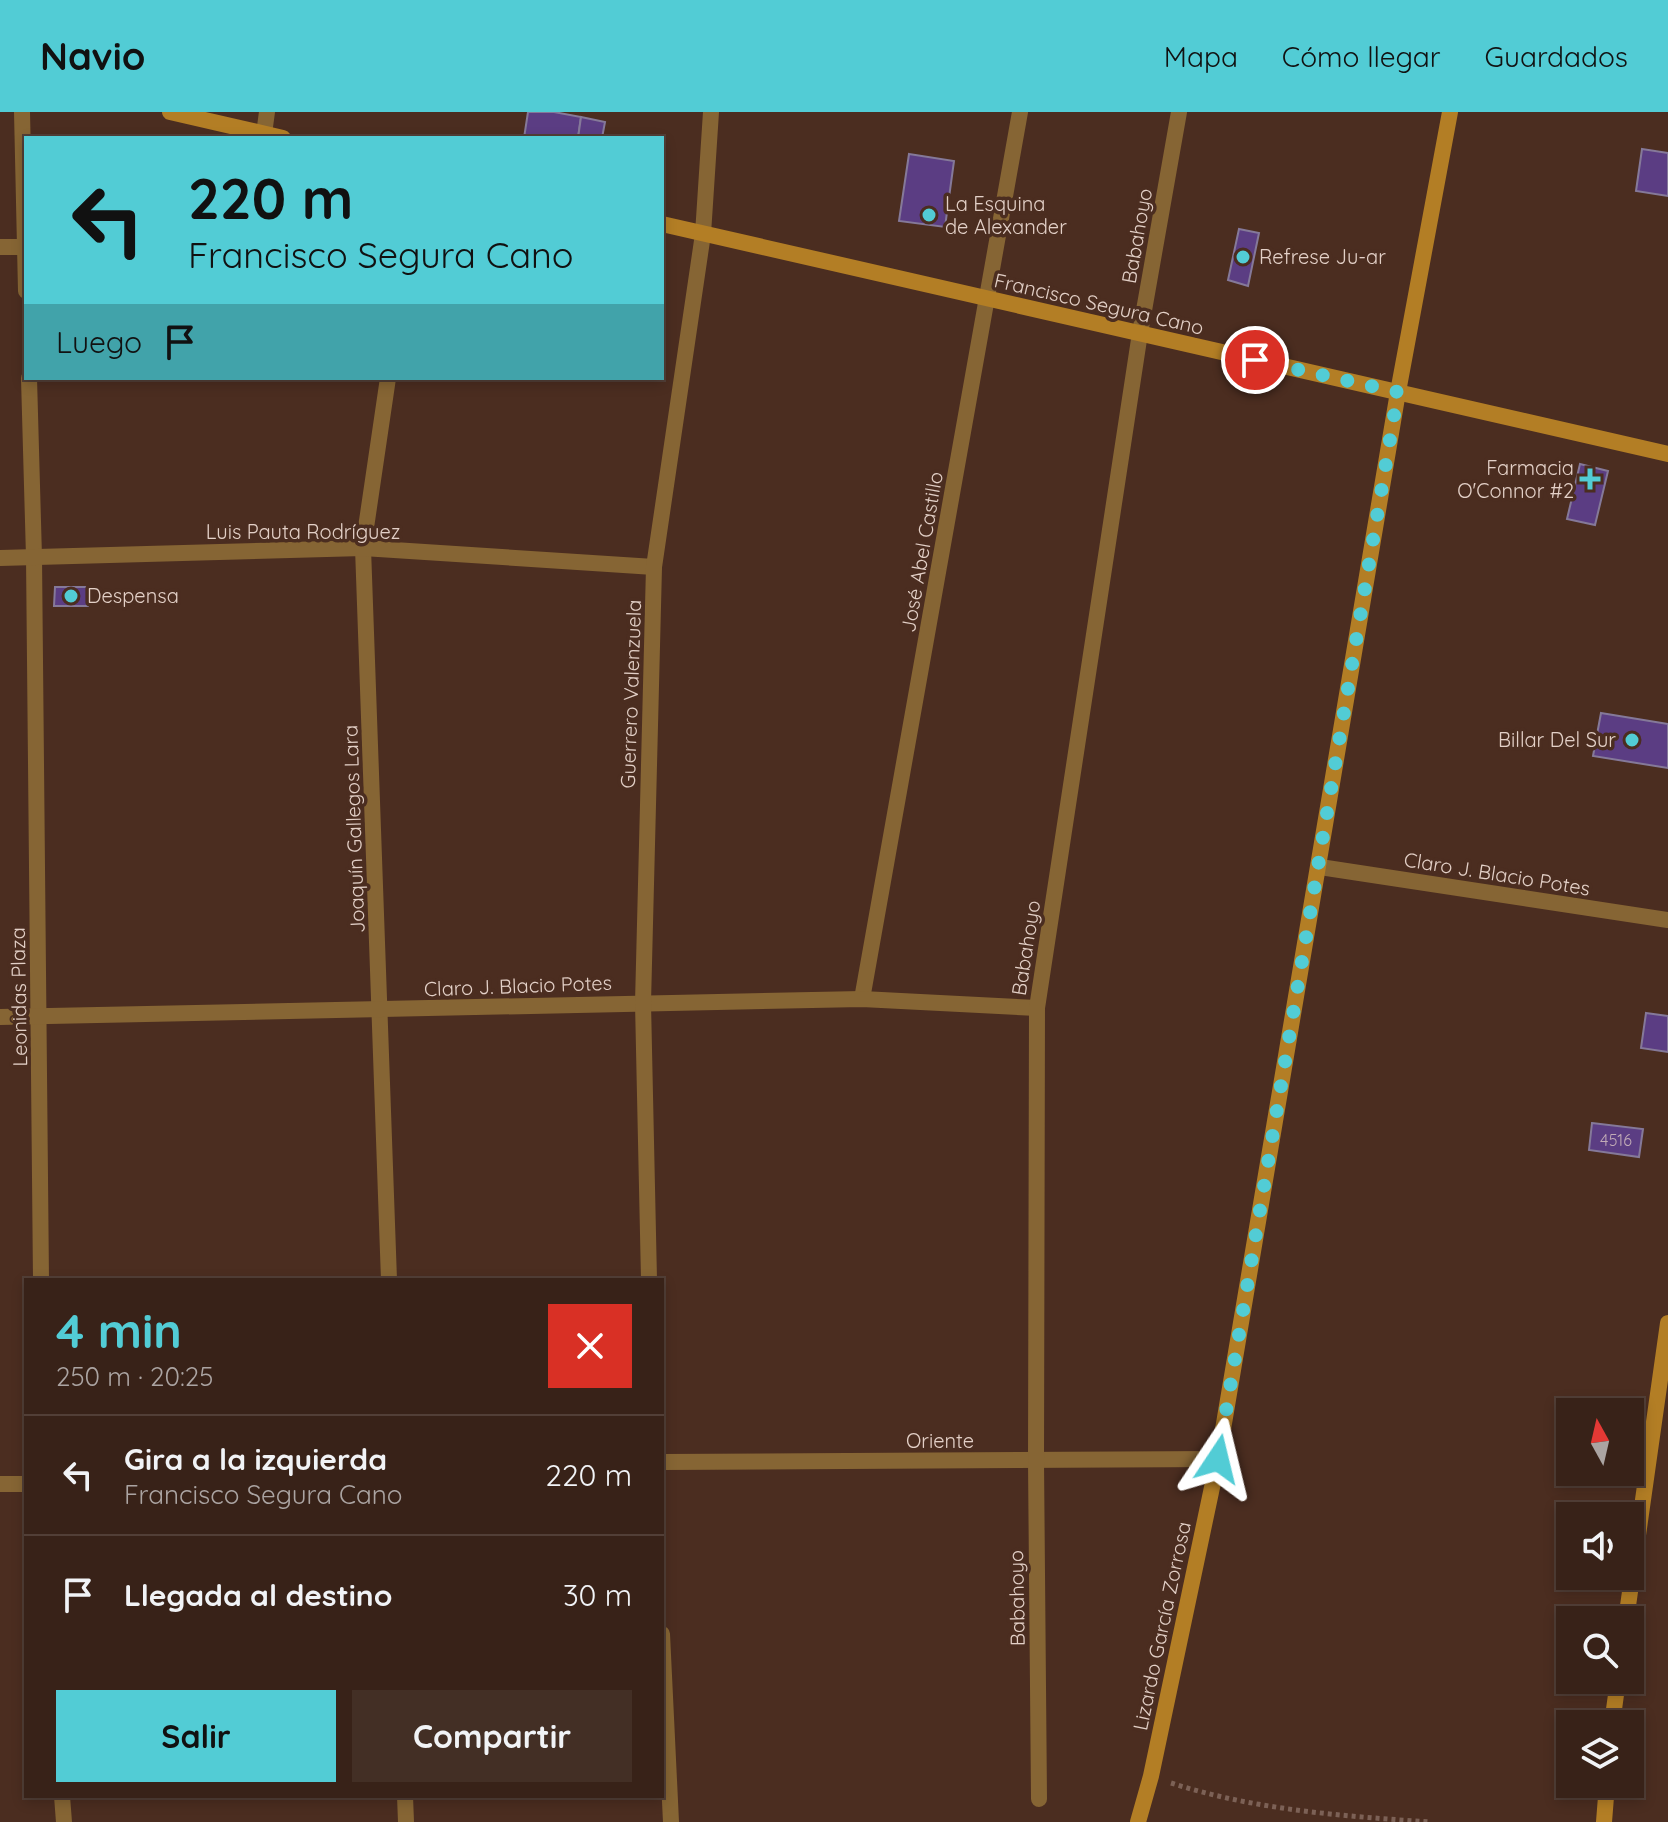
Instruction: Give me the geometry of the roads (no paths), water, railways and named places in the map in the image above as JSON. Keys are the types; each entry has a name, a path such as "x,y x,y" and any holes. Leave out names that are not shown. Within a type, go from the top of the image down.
{"street":[{"path":"22,112 24,202"},
{"path":"170,112 274,136"},
{"path":"264,134 267,112"},
{"name":"Guerrero Valenzuela","path":"649,1278 643,1003 654,567 703,234 711,112"},
{"name":"José Abel Castillo","path":"862,999 1020,112"},
{"name":"Babahoyo","path":"1039,1799 1037,1008 1140,333 1179,112"},
{"name":"Lizardo García Zorrosa","path":"1138,1822 1151,1776 1218,1459 1398,392 1450,112"},
{"name":"Francisco Segura Cano","path":"664,224 1668,454"},
{"path":"0,247 24,247"},
{"name":"Leonidas Plaza","path":"29,380 34,557 41,1278"},
{"name":"Joaquín Gallegos Lara","path":"388,380 363,548 389,1278"},
{"name":"Luis Pauta Rodríguez","path":"0,558 363,548 654,567"},
{"name":"Claro J. Blacio Potes","path":"1320,867 1668,920"},
{"name":"Claro J. Blacio Potes","path":"0,1017 862,999 1037,1008"},
{"path":"1628,1606 1668,1323"},
{"name":"Oriente","path":"664,1462 1218,1459"},
{"path":"0,1484 24,1484"},
{"path":"664,1676 671,1822"},
{"path":"62,1798 64,1822"},
{"path":"405,1798 406,1822"},
{"path":"1604,1822 1606,1798"}],"place":[{"name":"La Esquina de Alexander","path":"929,215"},
{"name":"Refrese Ju-ar","path":"1243,257"},
{"name":"Farmacia O'Connor #2","path":"1590,479"},
{"name":"Despensa","path":"71,596"},
{"name":"Billar Del Sur","path":"1632,740"}]}
